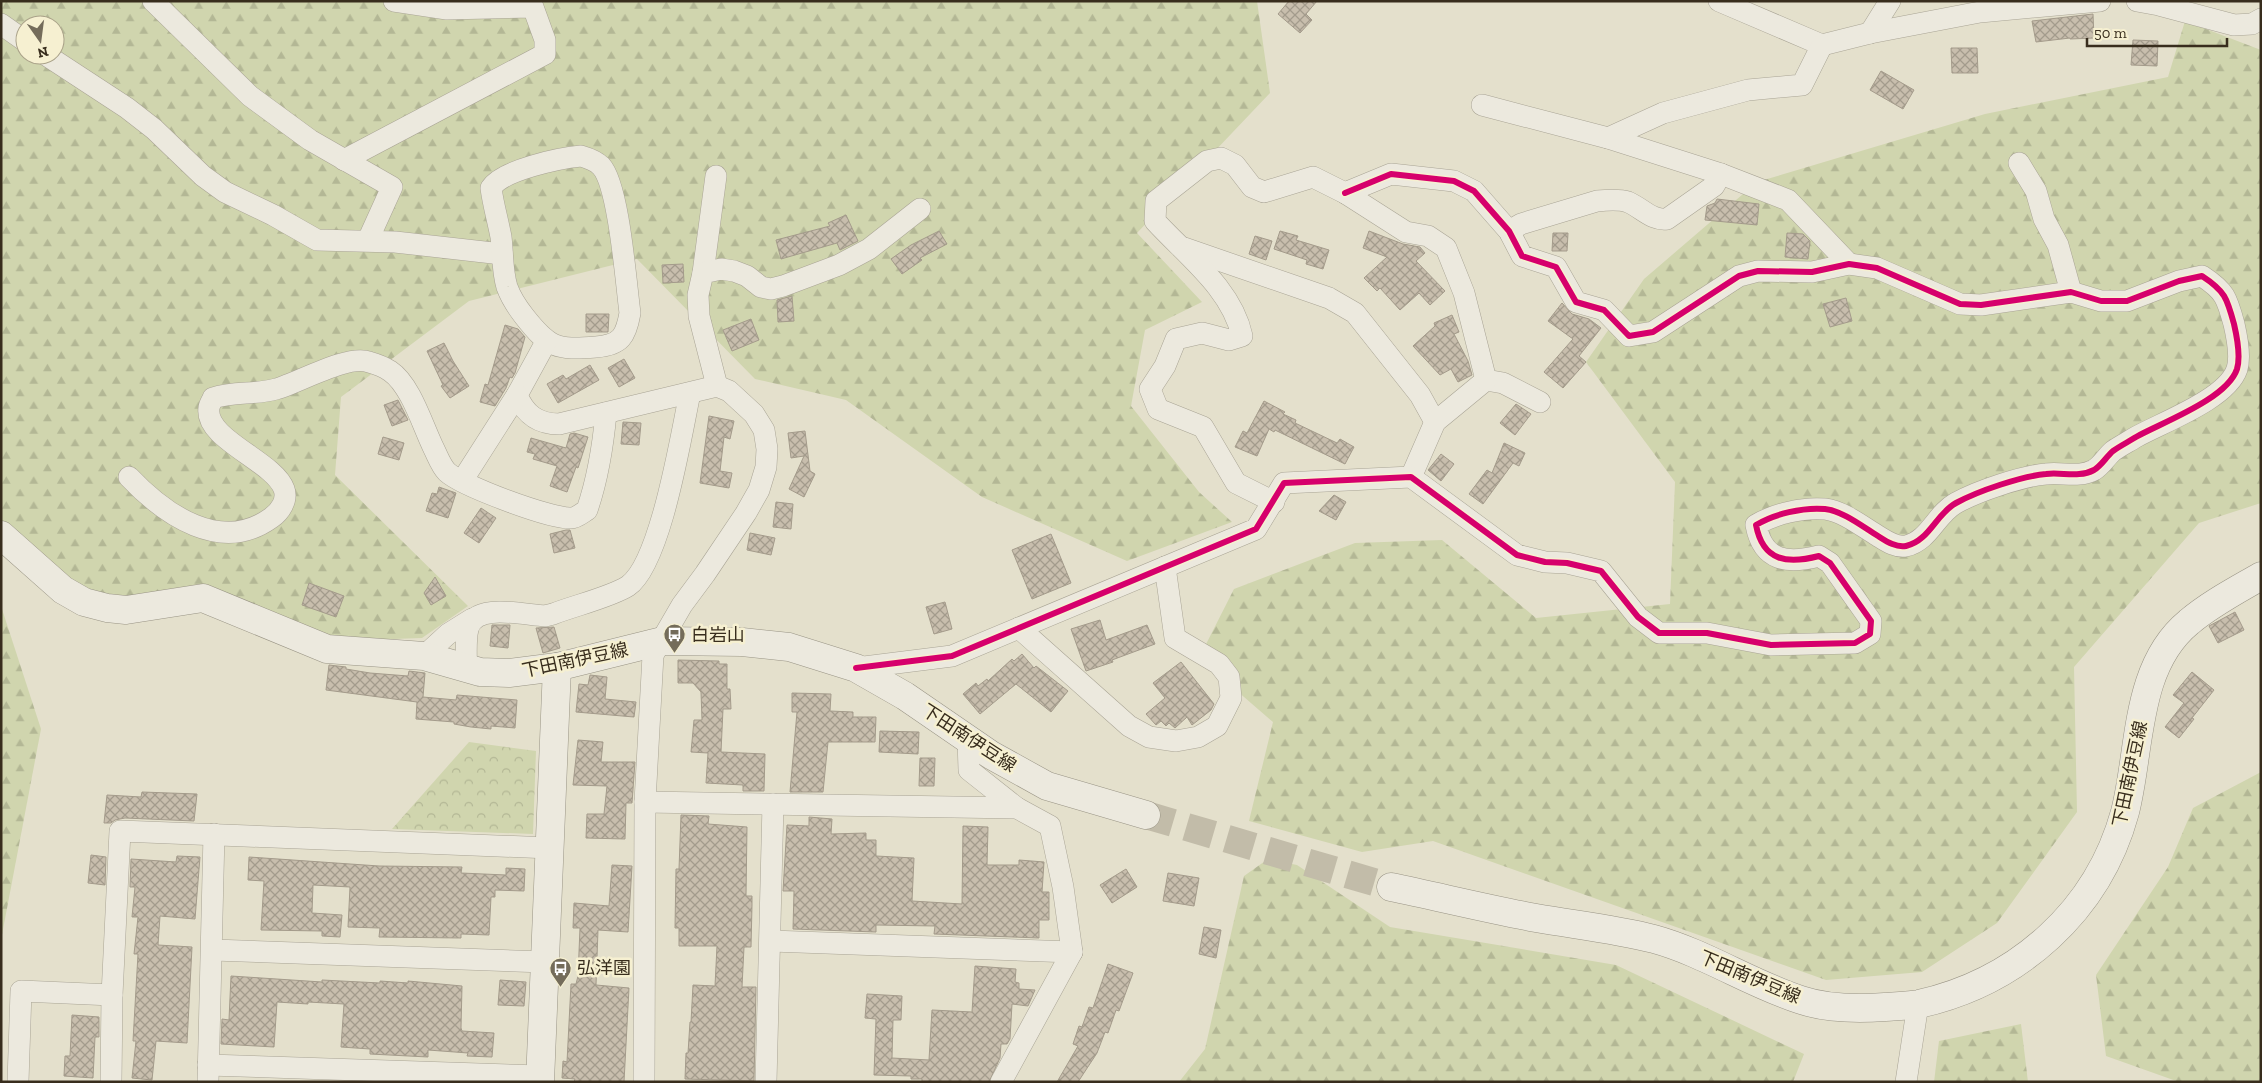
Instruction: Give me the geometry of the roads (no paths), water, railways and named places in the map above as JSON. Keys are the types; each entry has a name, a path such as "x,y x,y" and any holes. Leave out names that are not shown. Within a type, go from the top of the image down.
{"main road":[{"name":"下田南伊豆線","path":"1,535 62,590 84,602 107,608 126,610 203,598 327,649 424,656 480,672 508,673 557,667 662,641 742,642 789,647 856,668 905,696 991,755 1047,786 1146,815"},
{"name":"下田南伊豆線","path":"1391,887 1534,918 1625,931 1673,944 1802,1000 1853,1010 1918,1004 1978,986 2021,962 2056,932 2088,893 2108,858 2124,813 2148,688 2163,651 2188,623 2261,576"},
{"path":"540,1079 557,667"}],"street":[{"path":"153,1 250,96 310,140 392,187 368,240"},
{"path":"344,160 545,54 545,40 533,7 447,9 394,1"},
{"path":"1719,1 1822,45 1870,32 1980,12 2100,1"},
{"path":"1870,32 1890,1"},
{"path":"2137,1 2234,25 2252,24 2261,20"},
{"path":"1,24 15,34"},
{"path":"1608,138 1673,110 1748,90 1802,85 1822,45"},
{"path":"61,65 141,118 203,176 225,192 273,215 317,240 368,240 502,254"},
{"path":"1482,105 1608,138 1720,174 1788,200 1849,264"},
{"path":"581,156 601,166 609,182 615,206 630,313 627,328 622,338 613,344 598,347 559,346 546,342 512,299 507,285 501,238 491,188 495,182 508,175 567,157 581,156"},
{"path":"1274,502 1236,483 1203,427 1158,409 1150,389 1165,366 1176,339 1202,333 1229,340 1242,336 1238,320 1219,287 1155,221 1156,201 1207,161 1221,158 1235,165 1252,187 1264,192 1313,177 1345,193 1406,232 1428,236 1446,248 1464,293 1486,380"},
{"path":"2018,163 2036,191 2044,219 2058,245 2071,292"},
{"path":"856,668 952,656 1256,529 1284,483 1411,477 1517,555 1545,562 1568,563 1601,571 1638,617 1659,633 1707,633 1771,645 1855,643 1870,634 1871,621 1830,563 1819,556 1801,561 1785,561 1768,551 1759,538 1756,525 1769,517 1804,510 1825,509 1843,516 1893,544 1904,547 1920,541 1942,514 1956,503 2022,478 2046,474 2080,474 2095,469 2121,447 2203,403 2227,385 2237,368 2238,339 2229,306 2220,288 2202,276 2180,281 2127,301 2102,301 2071,292 2002,304 1960,304 1877,268 1849,264 1812,272 1758,271 1739,276 1652,332 1629,336 1604,310 1576,302 1556,268 1522,256 1509,231 1474,191 1454,181 1391,174 1345,193"},
{"path":"1509,231 1521,224 1597,201 1610,200 1628,202 1659,220 1667,219 1714,186 1720,174"},
{"path":"716,176 703,273 698,295 699,316 717,386"},
{"path":"703,273 721,270 734,271 747,276 762,286 772,288 783,286 839,265 869,249 920,209"},
{"path":"1179,247 1329,298 1355,314 1420,395 1435,422"},
{"path":"462,481 546,342"},
{"path":"129,477 143,492 162,506 182,520 198,527 231,533 244,532 264,523 278,514 283,503 284,491 279,479 269,469 239,450 220,433 210,419 208,408 213,398 230,393 254,394 275,389 346,363 367,361 390,371 400,382 410,398 441,463 448,472 462,481 526,507 558,517 572,518 587,510 593,493 602,448 606,413"},
{"path":"1411,477 1435,422 1486,380 1503,383 1540,402"},
{"path":"516,394 529,415 536,420 550,424 559,424 717,386 729,391 741,400 764,430 767,448 766,467 759,490 706,574 682,605 653,655 645,802 644,1082"},
{"path":"424,656 448,634 477,616 496,612 544,616 553,614 615,592 628,586 641,574 658,531 690,393"},
{"path":"1019,628 1129,726 1149,737 1176,741 1198,737 1217,726 1231,698 1229,676 1219,664 1174,638 1165,567"},
{"path":"466,668 467,630 472,619"},
{"path":"968,738 970,770 1017,808 1050,826 1063,887 1072,952 1001,1082"},
{"path":"645,802 1017,808"},
{"path":"766,1082 773,804"},
{"path":"111,1082 112,995 120,831 550,848"},
{"path":"214,834 213,950 208,1073 540,1079"},
{"path":"771,941 1072,952"},
{"path":"213,950 545,962"},
{"path":"18,1082 21,991 112,995"},
{"path":"1906,1082 1918,1004"}],"tunnel":[{"path":"1146,815 1391,887"}],"place":[{"name":"白岩山","path":"675,654"},
{"name":"弘洋園","path":"561,987"}]}
